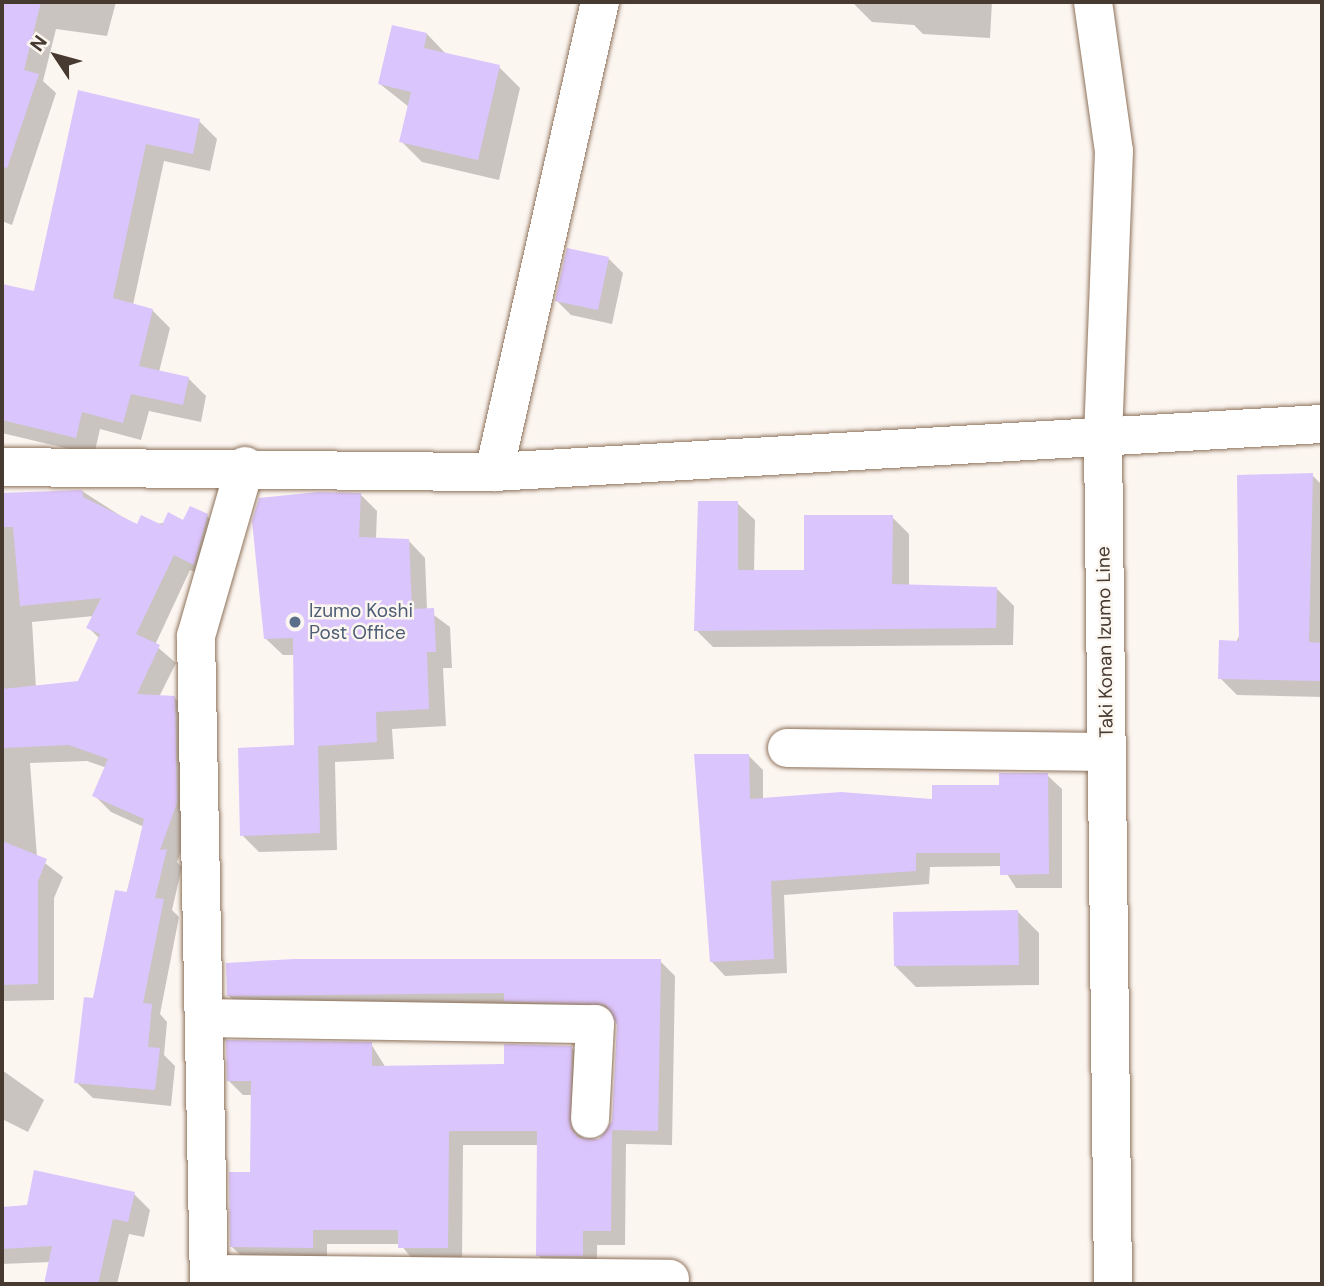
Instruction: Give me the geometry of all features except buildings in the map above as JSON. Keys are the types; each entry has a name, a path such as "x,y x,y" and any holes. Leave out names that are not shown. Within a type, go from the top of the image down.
{"street":[{"path":"494,472 600,2"},
{"name":"Taki Konan Izumo Line","path":"1093,2 1114,151 1103,440 1113,1284"},
{"path":"2,467 245,466 494,472 1103,440 1322,424"},
{"path":"245,466 196,636 209,1279 670,1279"},
{"path":"786,748 1106,752"},
{"path":"204,1018 595,1024 590,1119"}],"place":[{"name":"Izumo Koshi Post Office","path":"295,622"}]}
